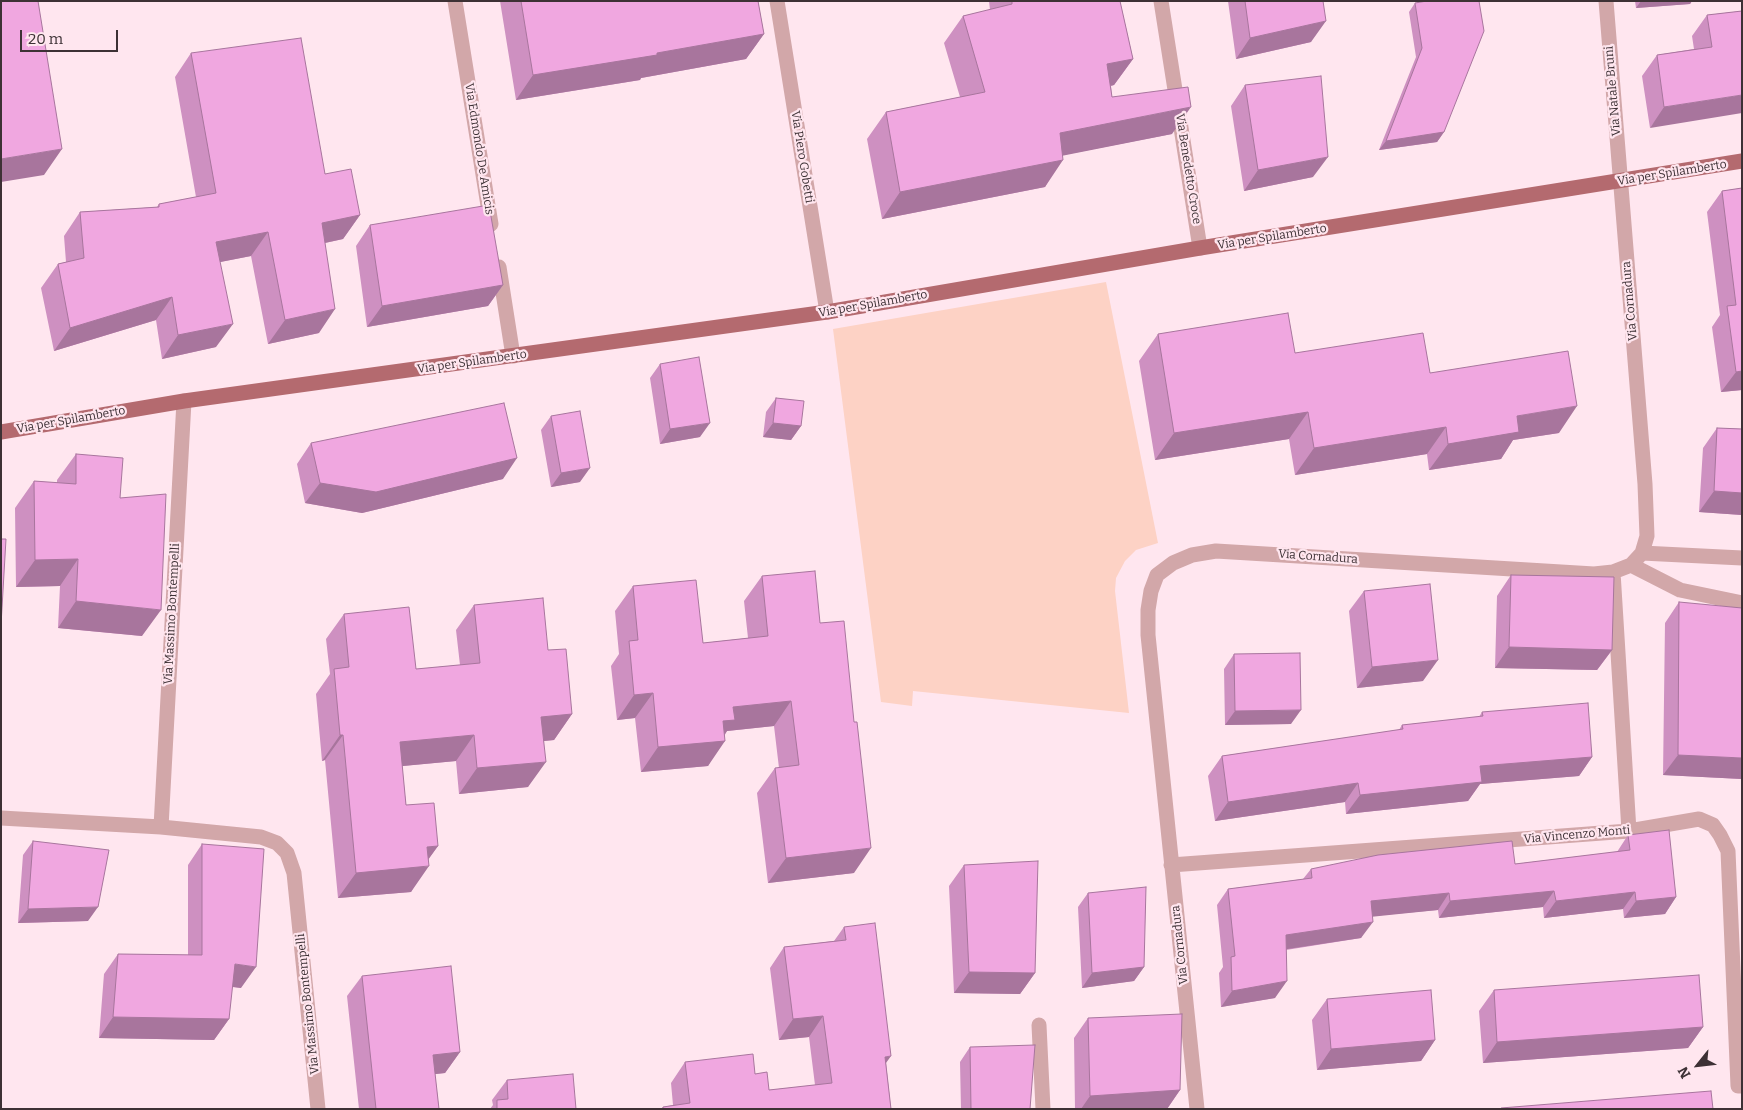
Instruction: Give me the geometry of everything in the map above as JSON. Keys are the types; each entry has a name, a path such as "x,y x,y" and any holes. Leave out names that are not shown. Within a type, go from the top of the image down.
{"main road":[{"name":"Via per Spilamberto","path":"1,432 184,401 827,312 1200,248 1742,161"}],"street":[{"name":"Via Edmondo De Amicis","path":"455,1 493,234"},
{"name":"Via Piero Gobetti","path":"777,1 827,312"},
{"name":"Via Benedetto Croce","path":"1161,1 1200,248"},
{"name":"Via Natale Bruni","path":"1606,1 1621,181"},
{"name":"Via Cornadura","path":"1197,1109 1148,635 1148,610 1151,591 1157,575 1173,563 1192,555 1216,551 1584,573 1613,572 1631,565 1642,553 1647,536 1645,484 1621,181"},
{"path":"496,252 514,356"},
{"name":"Via Massimo Bontempelli","path":"161,827 184,401"},
{"path":"1642,553 1742,558"},
{"path":"1631,565 1680,590 1742,603"},
{"path":"1613,572 1629,832"},
{"name":"Via Massimo Bontempelli","path":"1,818 161,827 261,837 277,843 287,853 294,872 318,1109"},
{"name":"Via Vincenzo Monti","path":"1171,866 1629,832 1699,819 1712,825 1720,835 1728,851 1738,1086 1742,1086"},
{"path":"1039,1025 1043,1109"}],"shaded area":[{"path":"1106,282 1158,543 1136,550 1125,561 1116,578 1115,591 1129,713 913,691 912,706 881,702 833,329"}],"building":[{"path":"1,1 38,1 62,149 1,159"},
{"path":"521,1 758,1 764,34 657,53 657,55 533,75"},
{"path":"1012,1 1120,1 1133,59 1107,64 1112,97 1188,87 1191,107 1060,133 1063,160 900,192 886,112 985,92 963,16 1012,4"},
{"path":"1245,1 1323,1 1326,21 1250,38"},
{"path":"1427,1 1479,1 1484,31 1444,132 1386,141 1422,48 1415,3"},
{"path":"1742,11 1742,95 1664,107 1657,55 1712,47 1707,15"},
{"path":"301,38 325,174 351,169 360,215 322,223 335,309 285,320 268,232 216,242 233,324 178,335 172,297 70,328 58,264 84,258 80,212 159,207 159,204 216,193 191,53"},
{"path":"1321,76 1328,157 1258,170 1245,85"},
{"path":"1742,188 1742,371 1736,372 1727,306 1736,305 1722,191"},
{"path":"489,205 503,285 382,306 370,225"},
{"path":"1288,313 1295,353 1423,333 1430,373 1568,351 1577,406 1517,416 1519,432 1448,444 1446,427 1314,448 1308,412 1174,433 1158,334"},
{"path":"699,357 710,423 670,429 660,364"},
{"path":"776,398 804,401 801,426 773,423"},
{"path":"504,403 517,458 376,492 320,483 311,443"},
{"path":"580,411 590,468 561,473 551,416"},
{"path":"1717,428 1742,429 1742,493 1714,491"},
{"path":"76,454 123,458 120,498 166,494 161,610 76,601 78,559 35,560 34,481 76,484"},
{"path":"1,539 6,539 1,625"},
{"path":"815,571 820,623 844,621 854,722 857,722 871,848 786,858 775,768 799,765 791,701 733,707 735,720 723,721 725,741 658,747 653,693 634,695 629,641 638,640 633,586 696,580 703,643 768,636 762,576"},
{"path":"1511,575 1614,577 1612,650 1509,647"},
{"path":"1430,584 1438,660 1372,667 1364,591"},
{"path":"543,598 548,650 566,649 572,714 541,717 546,762 477,768 474,735 400,742 406,805 434,803 438,846 427,847 429,866 356,873 343,735 340,735 334,669 349,667 344,614 409,607 416,669 480,663 474,605"},
{"path":"1679,602 1742,608 1742,758 1678,755"},
{"path":"1300,653 1301,710 1235,711 1234,654"},
{"path":"1588,703 1592,757 1480,766 1482,782 1360,795 1358,783 1228,802 1222,756 1403,729 1402,725 1483,716 1482,712"},
{"path":"1669,830 1676,897 1636,901 1635,892 1556,901 1554,891 1450,901 1449,893 1371,901 1373,922 1286,935 1287,981 1232,991 1231,957 1235,956 1228,889 1312,878 1311,869 1378,855 1512,841 1515,864 1630,850 1628,835"},
{"path":"33,841 109,850 98,907 28,909"},
{"path":"202,844 264,849 256,967 235,964 229,1019 113,1017 118,954 202,955"},
{"path":"1038,861 1035,973 969,972 964,865"},
{"path":"1146,887 1144,967 1092,973 1088,893"},
{"path":"875,923 891,1056 885,1057 891,1109 663,1109 663,1107 690,1103 685,1062 753,1054 755,1074 767,1072 769,1090 832,1083 823,1016 793,1019 784,947 846,940 844,927"},
{"path":"451,966 460,1052 433,1055 439,1109 376,1109 362,976"},
{"path":"1699,975 1703,1027 1497,1042 1494,990"},
{"path":"1431,990 1435,1040 1331,1049 1327,999"},
{"path":"1182,1014 1180,1090 1090,1096 1088,1018"},
{"path":"1035,1045 1030,1109 971,1109 970,1047"},
{"path":"573,1074 576,1109 497,1109 497,1100 508,1099 507,1080"},
{"path":"1711,1091 1713,1109 1501,1109 1501,1108"}]}
